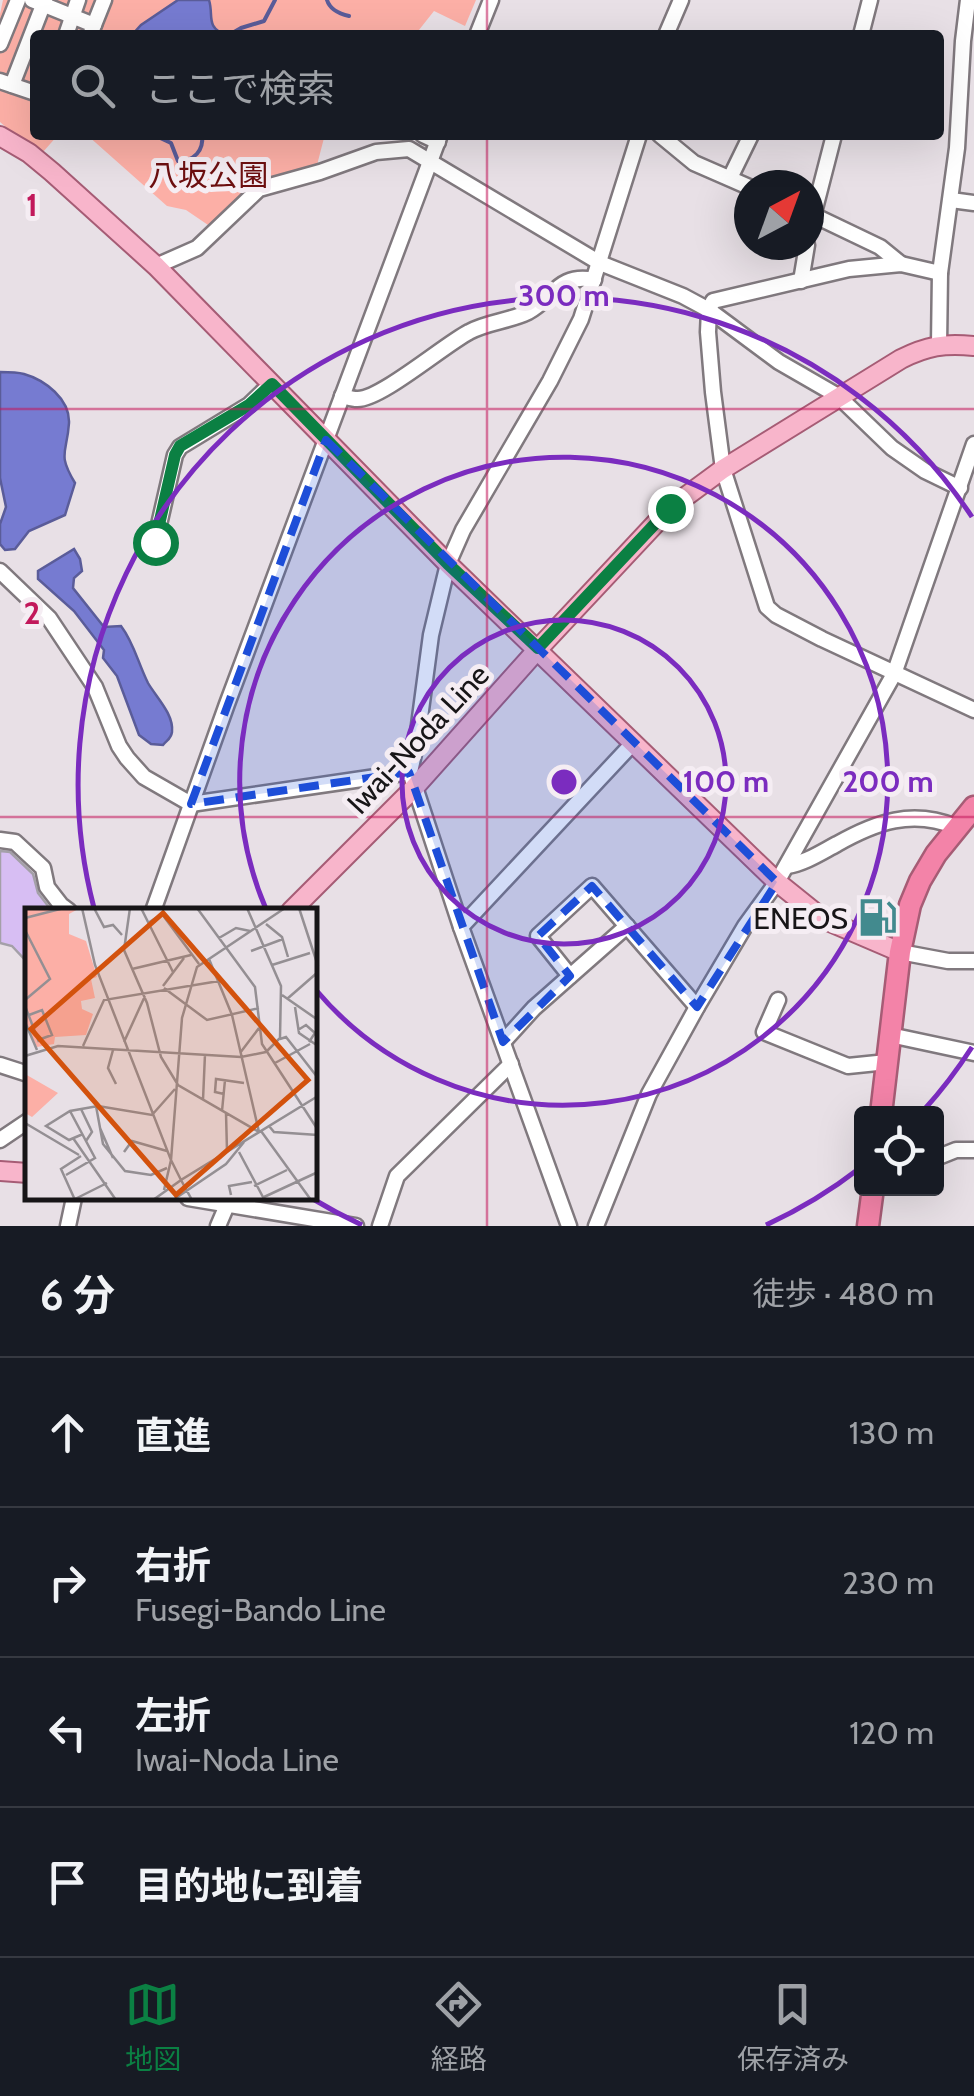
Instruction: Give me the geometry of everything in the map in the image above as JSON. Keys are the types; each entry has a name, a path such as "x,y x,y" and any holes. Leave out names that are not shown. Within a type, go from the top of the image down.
{"highway":[{"path":"882,1106 905,924 920,881 974,807"},
{"path":"868,1226 871,1196"}],"main road":[{"path":"0,136 52,172 156,266 448,564 634,742 782,874 823,919 900,952"},
{"name":"Iwai-Noda Line","path":"295,908 670,508 724,468 901,359 939,345 974,346"},
{"path":"0,1171 25,1173"}],"street":[{"path":"0,44 18,0"},
{"path":"68,30 78,0"},
{"path":"30,90 6,83 40,2 92,30 104,0"},
{"path":"479,30 490,0"},
{"path":"668,30 681,0"},
{"path":"862,30 870,0"},
{"path":"939,345 940,274 957,148 968,0"},
{"path":"154,908 438,140"},
{"path":"570,1226 412,780 431,634 448,564 463,530 567,349 600,263 637,140"},
{"path":"666,140 694,164 734,180"},
{"path":"730,178 749,140"},
{"path":"821,170 827,140"},
{"path":"156,266 197,248 259,190 376,152 409,149 600,263 708,310 780,362 838,396 892,448 960,488"},
{"path":"951,200 974,203"},
{"path":"824,219 880,246 901,264"},
{"path":"801,280 804,260"},
{"path":"940,274 901,264 849,269 713,301 708,310 712,392 724,468 768,607 789,622 974,710"},
{"path":"342,396 358,400 385,390 466,333 527,312 574,278 594,280"},
{"path":"155,542 180,446 249,405 272,384"},
{"path":"596,1226 649,1094 696,1006 782,874 894,674 974,444"},
{"path":"0,570 48,618 94,688 127,758 144,776 191,804 412,780"},
{"path":"461,927 634,742"},
{"path":"782,874 885,821 940,821 956,828"},
{"path":"0,840 15,842 43,868 47,888 64,908"},
{"path":"570,976 538,936 592,886 696,1006"},
{"path":"502,1042 534,1008 627,926"},
{"path":"900,952 974,961"},
{"path":"778,1000 764,1032 848,1066 887,1062"},
{"path":"890,1035 974,1053"},
{"path":"380,1226 397,1176 510,1064"},
{"path":"0,1065 25,1073"},
{"path":"0,1140 25,1124"},
{"path":"944,1155 974,1150"},
{"path":"68,1226 73,1201"},
{"path":"205,1201 356,1226"},
{"path":"218,1226 227,1205"}],"highlighted area":[{"path":"326,440 777,882 697,1007 592,886 538,936 570,976 503,1042 409,772 191,804"}],"green space":[{"path":"3,0 476,0 465,26 434,11 419,30 30,30 30,140 54,140 43,152 0,122"},
{"name":"八坂公園","path":"93,140 323,140 317,165 293,175 211,227 186,210 167,206"}],"water":[{"path":"178,0 209,0 217,30 136,30"},
{"path":"0,372 32,377 61,399 69,423 65,459 75,483 65,515 29,531 15,549 5,550 0,544 0,524 6,507 0,478"},
{"path":"74,549 82,571 74,578 73,588 104,627 121,626 148,683 167,712 172,732 163,745 151,744 139,735 117,676 103,658 104,650 74,611 38,579 38,571"}],"building":[{"path":"0,851 10,852 33,874 38,893 50,908 25,908 25,960 12,946 0,943"}],"waterway":[{"path":"238,30 264,21 275,0"},
{"path":"327,0 336,11 349,16"},
{"path":"165,140 171,143 178,161 197,154 202,140"}],"place":[{"name":"ENEOS","path":"878,918"}],"route":[{"path":"155,542 180,446 249,405 272,384 448,564 538,648 670,508"}]}
